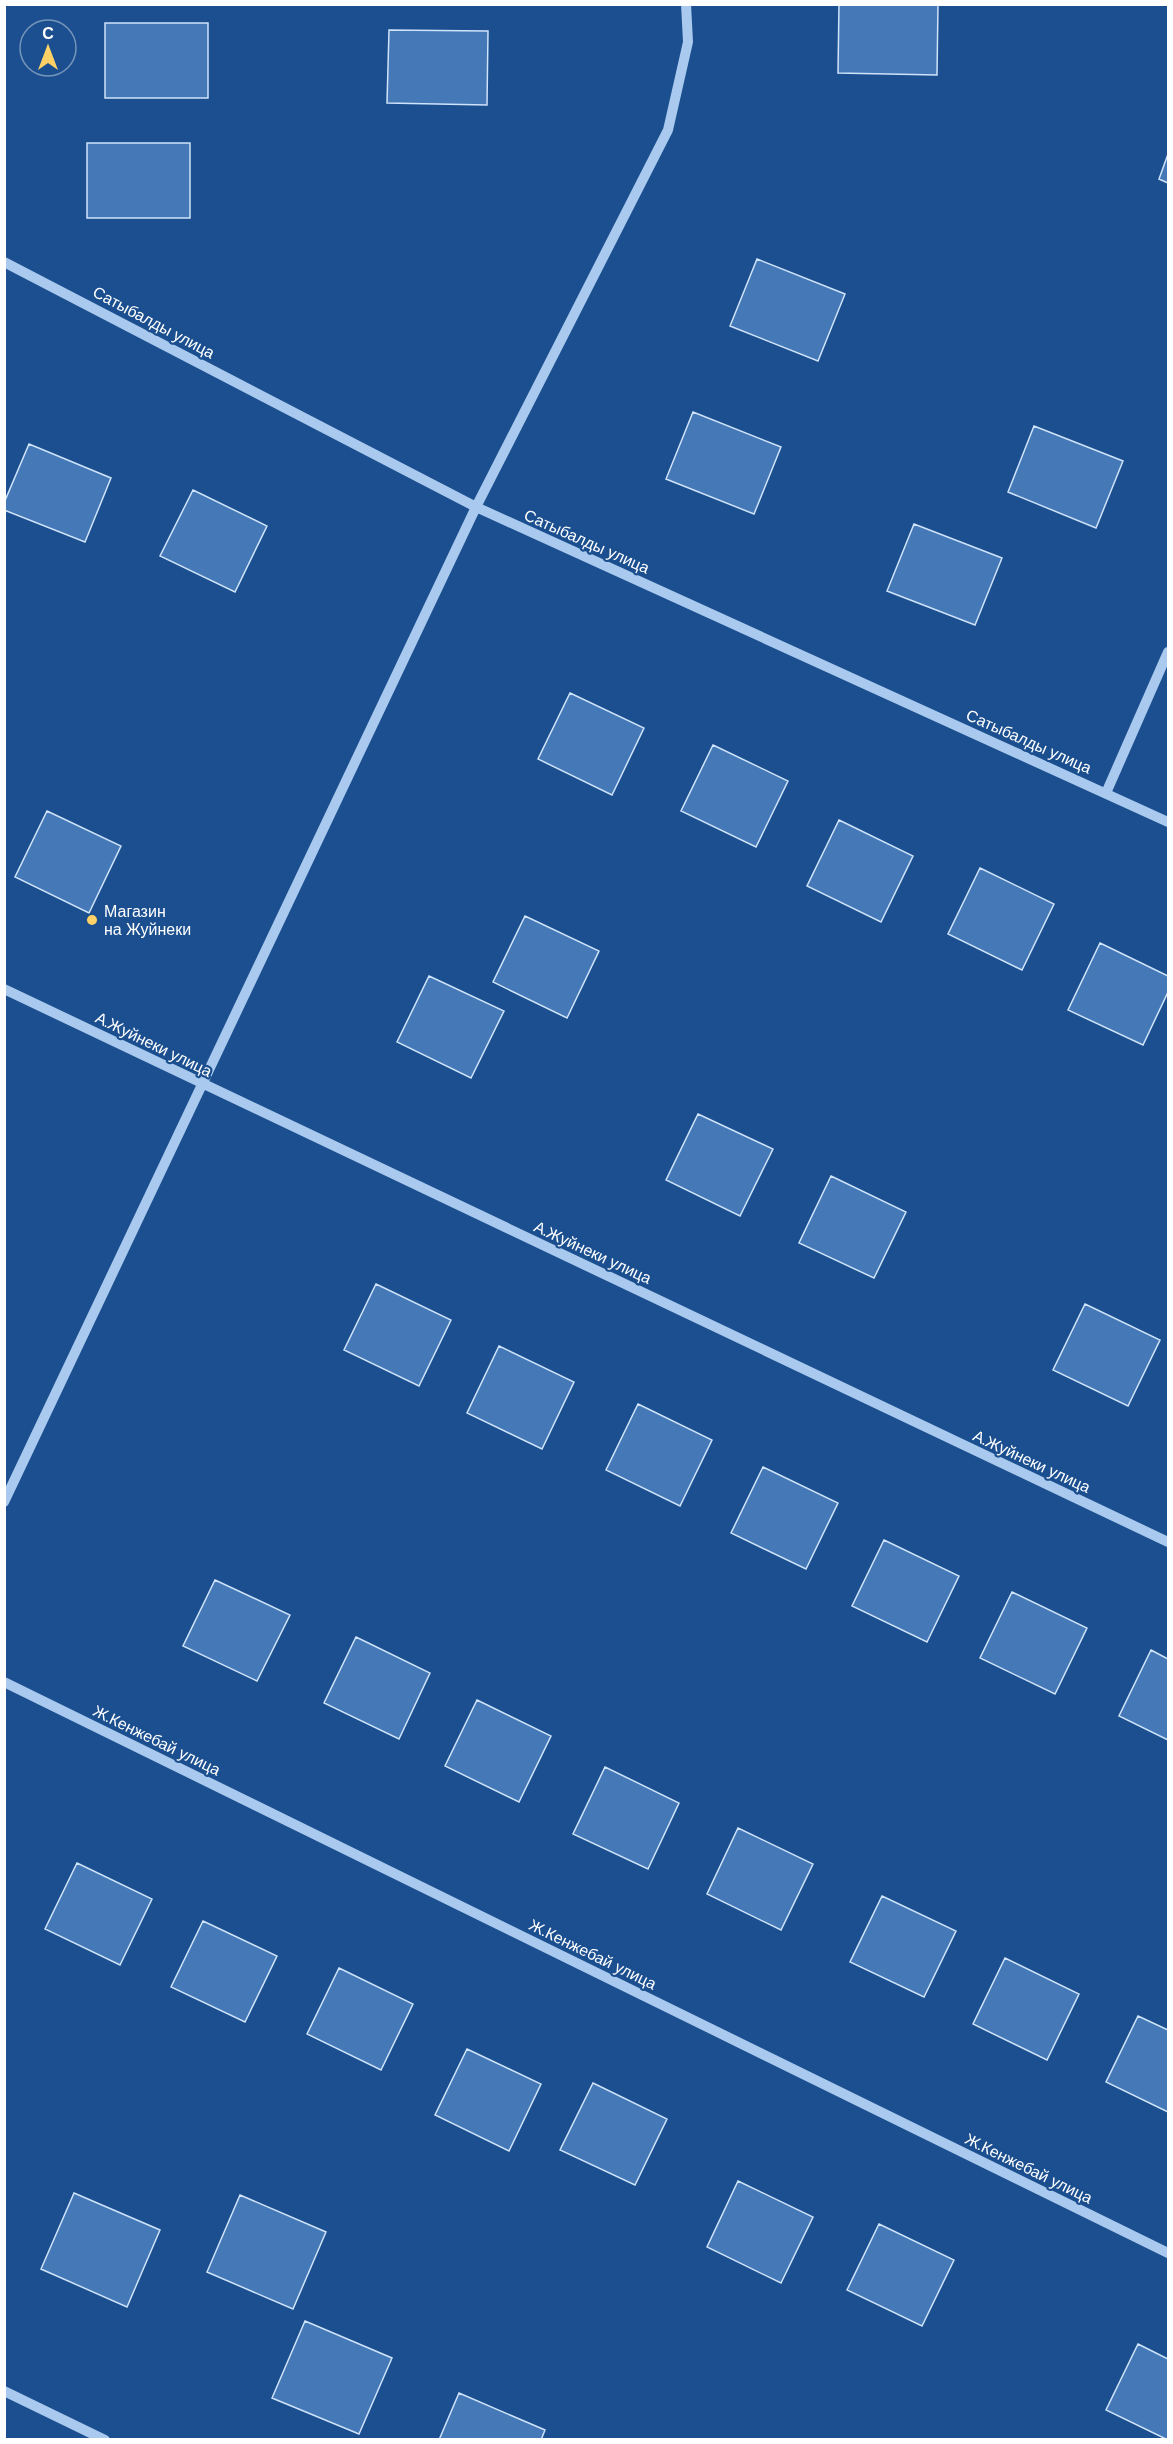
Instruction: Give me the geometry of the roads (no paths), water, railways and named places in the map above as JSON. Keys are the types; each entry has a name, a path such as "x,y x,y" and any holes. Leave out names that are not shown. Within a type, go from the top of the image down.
{"street":[{"path":"4,1502 476,507 668,130 688,42 686,4"},
{"name":"Сатыбалды улица","path":"4,262 476,507 1168,822"},
{"path":"1106,793 1168,652"},
{"name":"А.Жуйнеки улица","path":"4,989 1168,1542"},
{"name":"Ж.Кенжебай улица","path":"4,1682 1168,2253"},
{"path":"4,2391 105,2439"}],"place":[{"name":"Магазин на Жуйнеки","path":"92,920"}]}
